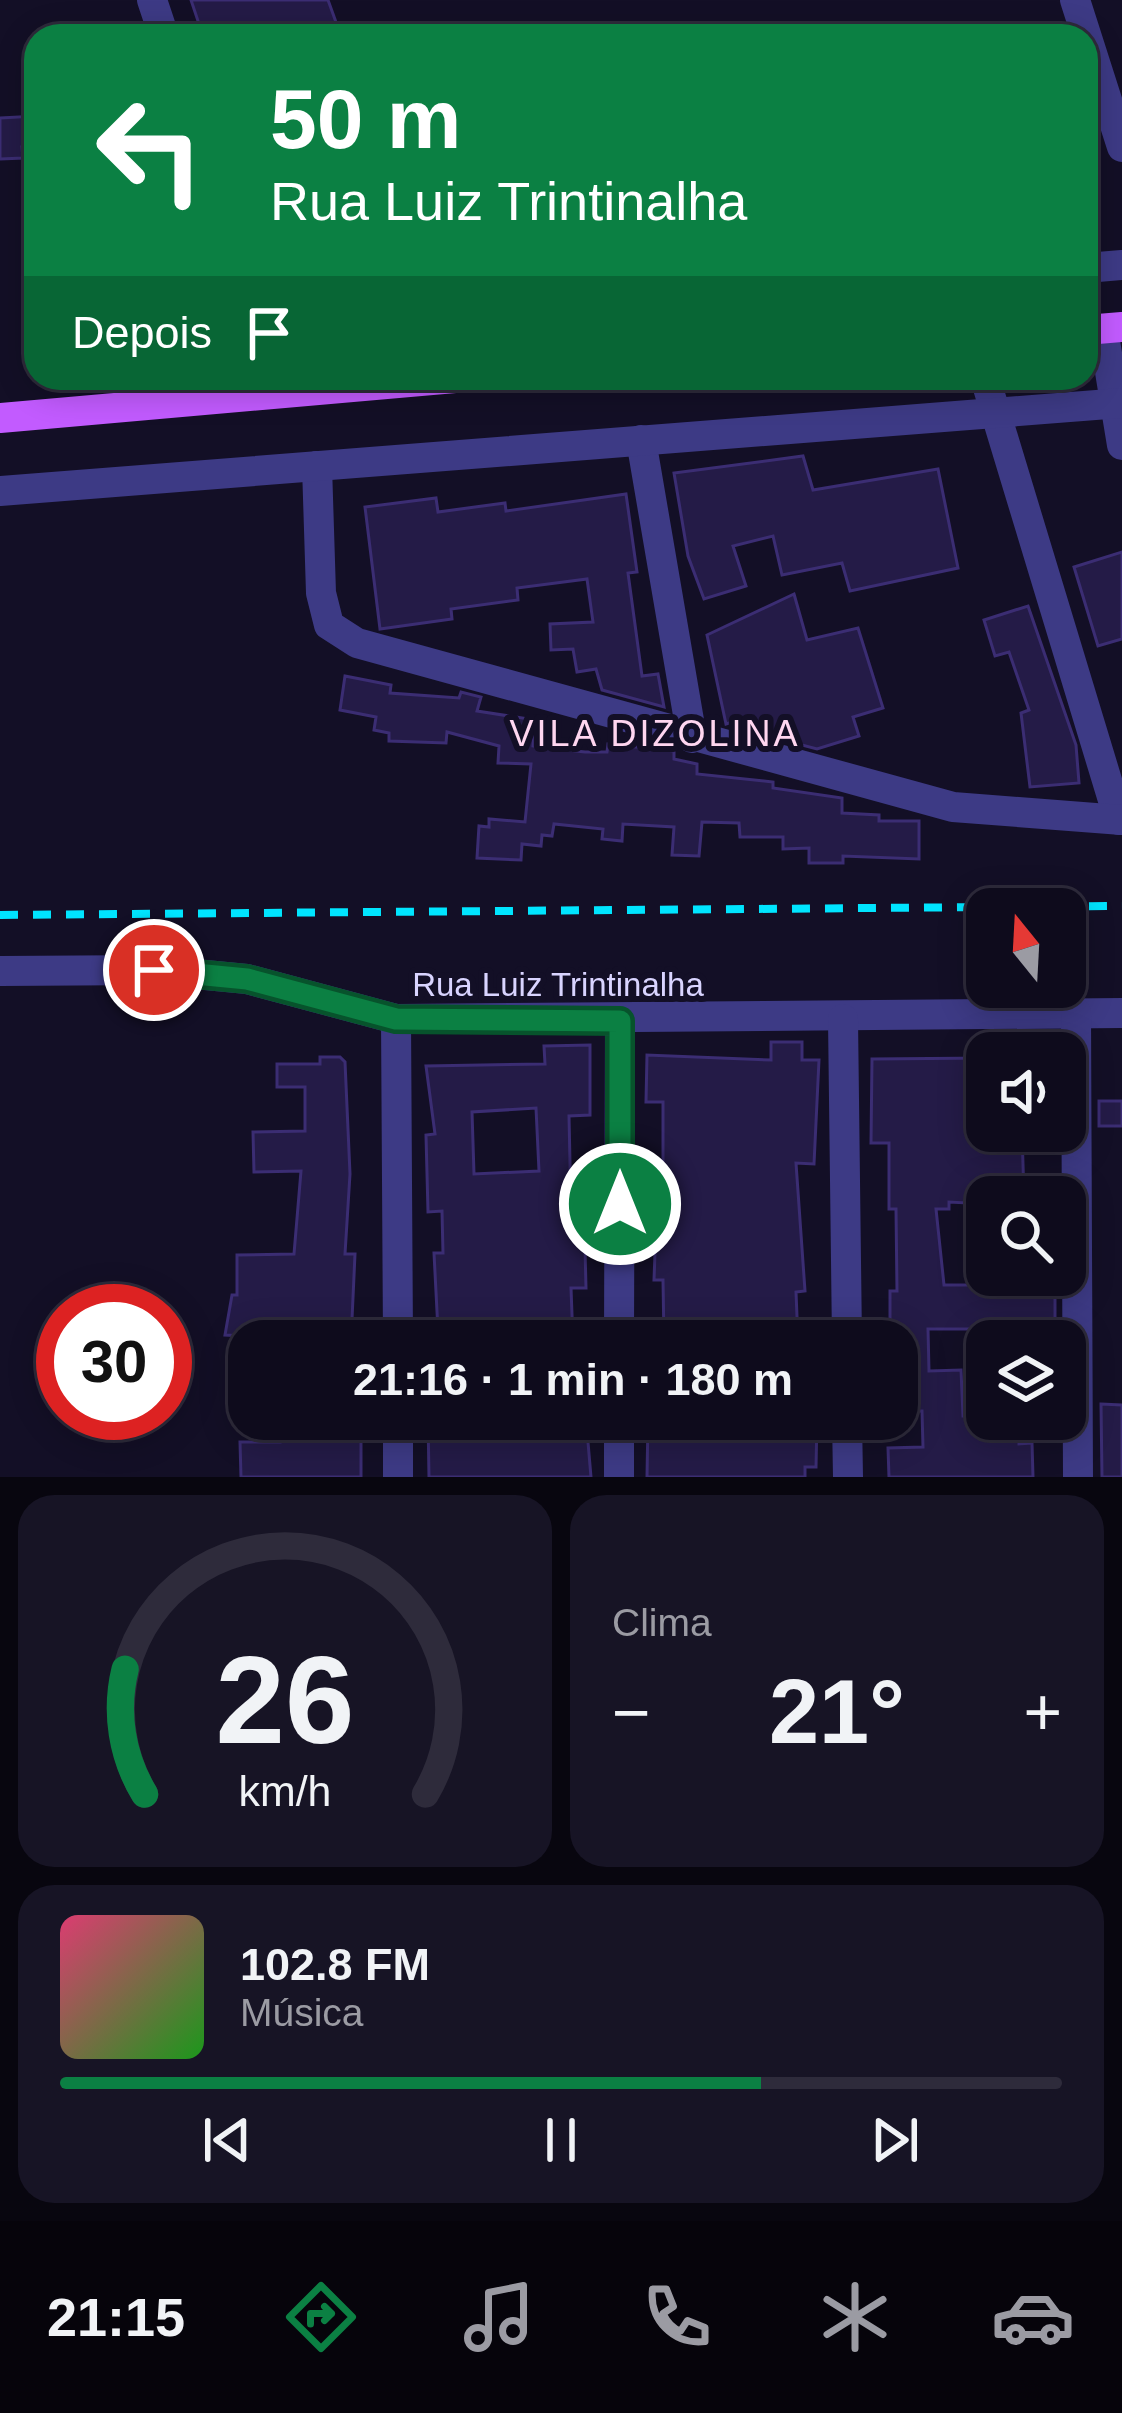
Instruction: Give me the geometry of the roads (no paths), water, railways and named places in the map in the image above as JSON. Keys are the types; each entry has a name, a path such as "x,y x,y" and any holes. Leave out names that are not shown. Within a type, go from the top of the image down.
{"main road":[{"path":"0,418 246,390"}],"street":[{"path":"1098,72 1122,147"},
{"path":"1104,328 1122,446"},
{"path":"317,466 320,593 329,625 357,643 953,807 1120,820 988,390"},
{"path":"0,491 1118,403"},
{"path":"641,440 692,738"},
{"name":"Rua Luiz Trintinalha","path":"0,971 154,970 247,979 396,1019 620,1021 1122,1013"},
{"path":"1076,1013 1078,1477"},
{"path":"396,1019 398,1320"},
{"path":"843,1019 847,1320"},
{"path":"619,1320 620,1021"},
{"path":"398,1440 398,1477"},
{"path":"619,1440 619,1477"},
{"path":"848,1440 848,1477"}],"railway":[{"path":"0,915 1122,906"}],"district":[{"name":"VILA DIZOLINA","path":"655,733"}]}
